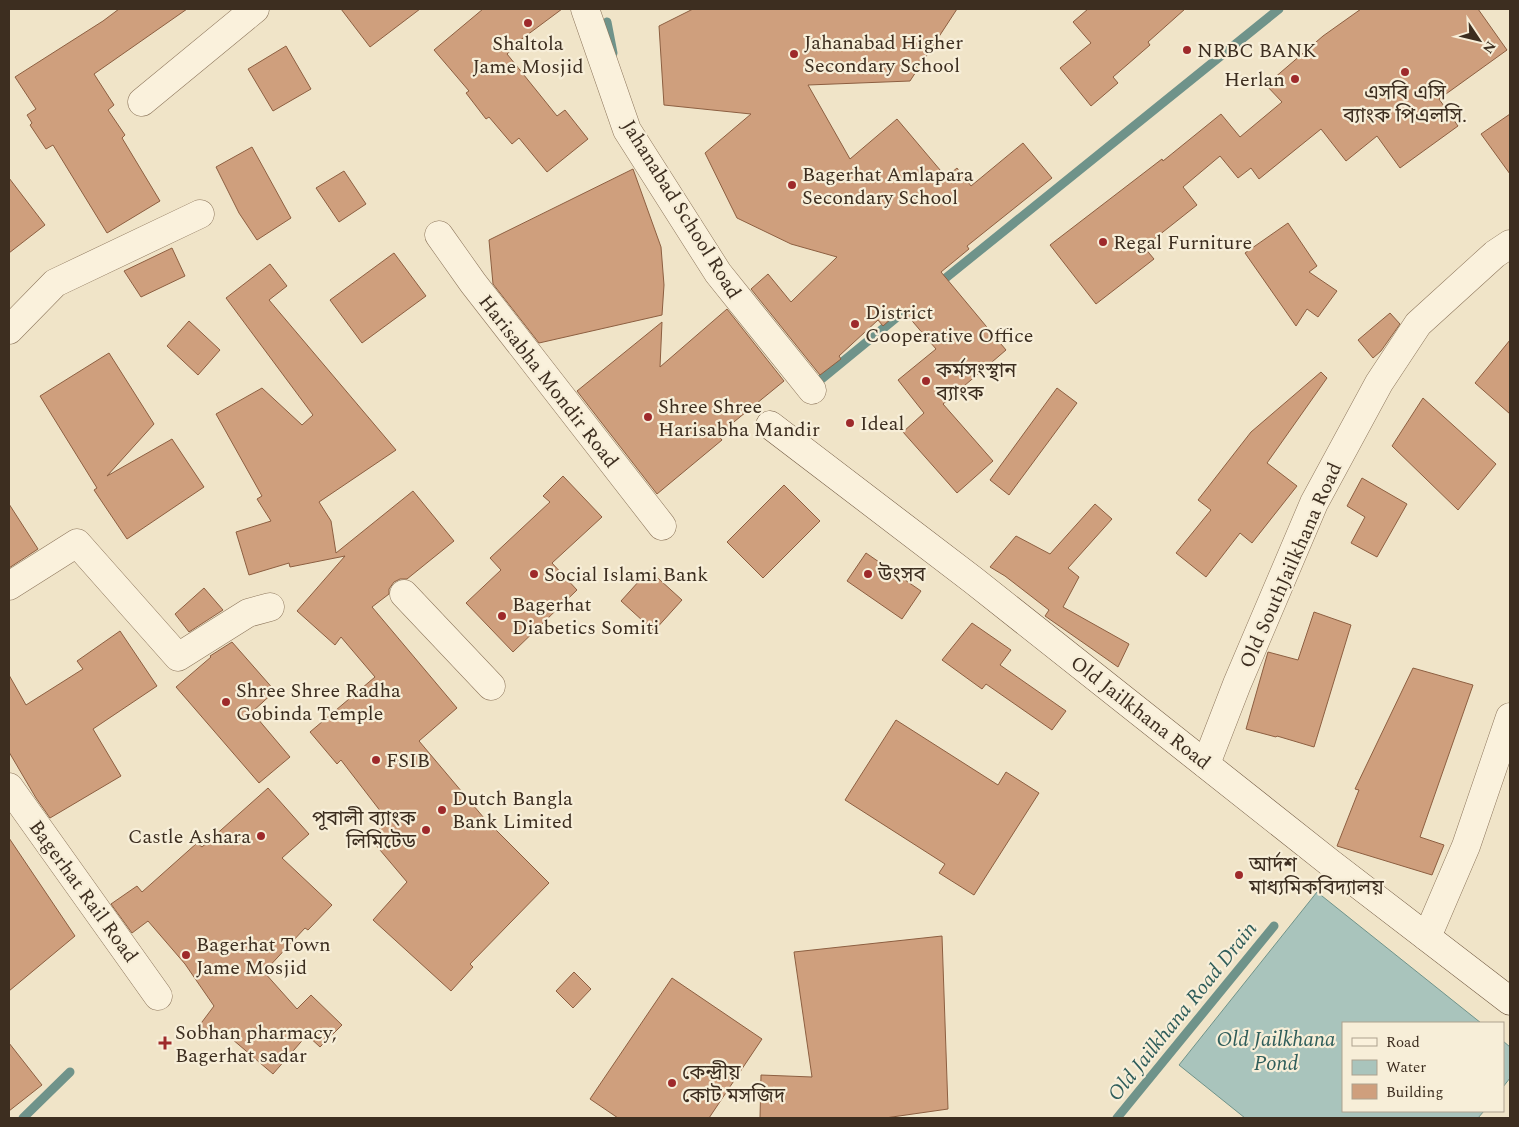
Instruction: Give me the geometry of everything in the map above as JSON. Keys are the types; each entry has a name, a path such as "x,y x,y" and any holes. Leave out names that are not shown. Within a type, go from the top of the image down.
{"street":[{"path":"142,102 255,9"},
{"name":"Jahanabad School Road","path":"585,9 627,130 718,273 812,390"},
{"path":"9,330 55,283 200,214"},
{"name":"Harisabha Mondir Road","path":"439,235 479,291 662,526"},
{"name":"Old SouthJailkhana Road","path":"1206,764 1240,675 1314,503 1379,384 1418,324 1495,254 1510,244"},
{"name":"Old Jailkhana Road","path":"770,424 973,580 1329,862 1510,1001"},
{"path":"9,586 78,543 178,656 248,613 270,606"},
{"path":"404,594 490,686"},
{"path":"1427,937 1466,846 1510,717"},
{"name":"Bagerhat Rail Road","path":"9,787 158,996"}],"water":[{"name":"Old Jailkhana Pond","path":"1317,892 1480,1022 1342,1022 1342,1112 1483,1112 1478,1118 1245,1118 1179,1065"},
{"path":"1504,1042 1510,1047 1510,1078 1504,1086"}],"building":[{"path":"119,9 187,9 94,74 114,105 108,110 125,135 122,138 160,201 107,233 53,145 46,149 30,125 32,123 27,115 36,109 15,77"},
{"path":"341,9 420,9 370,47"},
{"path":"483,9 562,9 515,44 516,46 507,54 557,116 565,110 588,139 547,172 519,138 512,144 489,117 486,119 466,93 469,91 434,50"},
{"path":"693,9 957,9 910,81 808,85 850,159 897,119 946,177 957,168 971,186 1023,143 1052,178 967,246 969,249 941,272 1006,350 943,404 993,461 957,493 903,432 924,413 898,380 936,349 902,309 883,326 878,320 839,356 841,359 820,375 751,289 768,274 791,302 837,257 791,244 737,218 705,153 751,114 664,105 659,26"},
{"path":"1088,9 1185,9 1148,42 1150,45 1113,77 1118,83 1091,106 1060,68 1091,43 1073,22"},
{"path":"1361,9 1478,9 1507,50 1439,99 1458,126 1400,168 1377,136 1346,161 1321,129 1259,179 1251,168 1238,178 1220,156 1183,187 1197,205 1144,247 1154,259 1096,304 1050,245 1162,159 1163,161 1221,114 1240,137 1282,102 1266,85 1323,36"},
{"path":"286,46 311,89 273,111 248,69"},
{"path":"1510,114 1510,174 1481,134"},
{"path":"252,147 291,218 257,240 239,213 216,167"},
{"path":"633,169 661,247 664,285 662,315 539,343 493,284 489,240"},
{"path":"344,171 366,204 339,222 316,188"},
{"path":"9,178 45,225 9,253"},
{"path":"1288,223 1317,266 1309,272 1337,291 1318,317 1307,309 1296,326 1245,253"},
{"path":"172,248 185,276 141,297 124,271"},
{"path":"394,253 426,296 362,343 330,300"},
{"path":"270,264 287,286 269,300 396,450 319,502 331,521 336,553 413,491 454,541 407,579 400,579 394,582 389,589 389,594 372,607 457,708 419,741 484,818 549,883 470,964 473,967 451,991 373,920 407,882 369,837 388,821 341,760 337,764 310,732 375,677 341,637 335,645 297,611 345,556 290,567 289,563 249,575 236,532 271,521 257,499 262,496 216,414 262,388 302,425 313,415 226,298"},
{"path":"727,309 784,381 718,435 722,440 657,494 577,391 662,322 660,367"},
{"path":"1390,313 1400,324 1381,351 1373,358 1358,340"},
{"path":"189,321 220,350 198,375 167,346"},
{"path":"1510,340 1510,414 1475,383"},
{"path":"109,353 154,424 107,476 172,439 204,487 127,539 94,490 97,488 40,396"},
{"path":"1321,372 1327,378 1267,463 1297,486 1252,543 1240,533 1206,577 1176,553 1211,510 1198,500 1251,432"},
{"path":"1057,388 1077,403 1009,495 990,480"},
{"path":"1423,398 1496,464 1458,510 1392,446"},
{"path":"563,476 602,517 552,563 577,590 513,652 466,603 501,570 490,558 550,502 543,496"},
{"path":"1362,478 1407,504 1377,557 1351,543 1365,517 1347,506"},
{"path":"784,485 820,521 763,578 727,542"},
{"path":"9,504 38,549 9,568"},
{"path":"1095,504 1112,519 1068,568 1079,577 1063,607 1129,644 1118,667 1045,616 1049,610 1005,576 990,567 1016,536 1050,554"},
{"path":"866,553 921,591 902,619 847,581"},
{"path":"649,570 682,600 654,631 621,601"},
{"path":"204,588 223,610 189,632 175,614"},
{"path":"1314,612 1351,625 1314,747 1246,729 1268,652 1298,660"},
{"path":"972,623 1011,650 1000,665 1066,711 1052,730 986,684 982,689 942,660"},
{"path":"120,631 157,686 93,729 121,776 50,818 9,752 9,675 26,705 83,669 77,661"},
{"name":"Shree Shree Radha Gobinda Temple","path":"232,642 275,691 252,712 290,757 259,783 176,687 210,656"},
{"path":"1413,668 1473,685 1420,837 1444,845 1432,875 1337,846 1359,790 1355,789"},
{"path":"896,720 998,785 1006,772 1039,793 974,895 939,873 945,864 845,800"},
{"path":"268,788 309,834 282,858 332,905 308,930 305,928 264,972 297,1009 311,995 342,1025 320,1047 307,1035 273,1074 225,1033 218,1041 199,1026 214,1006 185,964 148,921 132,933 111,904 137,886 142,892 197,843 202,847"},
{"path":"9,838 75,936 9,991"},
{"path":"942,936 948,1109 885,1118 760,1118 761,1075 812,1077 794,952"},
{"path":"574,972 591,989 573,1008 556,991"},
{"path":"672,978 762,1039 709,1118 618,1118 590,1099"},
{"path":"9,1043 42,1085 9,1111"}],"waterway":[{"path":"937,285 1279,9"},
{"path":"607,22 613,53"},
{"path":"813,386 913,304"},
{"name":"Old Jailkhana Road Drain","path":"1117,1118 1274,926"},
{"path":"23,1118 70,1072"}],"place":[{"name":"Shaltola Jame Mosjid","path":"528,23"},
{"name":"NRBC BANK","path":"1187,50"},
{"name":"Jahanabad Higher Secondary School","path":"794,54"},
{"name":"এসবি এসি ব্যাংক পিএলসি.","path":"1405,72"},
{"name":"Herlan","path":"1295,79"},
{"name":"Bagerhat Amlapara Secondary School","path":"792,185"},
{"name":"Regal Furniture","path":"1103,242"},
{"name":"District Cooperative Office","path":"855,324"},
{"name":"কর্মসংস্থান ব্যাংক","path":"926,381"},
{"name":"Shree Shree Harisabha Mandir","path":"648,417"},
{"name":"Ideal","path":"850,423"},
{"name":"Social Islami Bank","path":"534,574"},
{"name":"উংসব","path":"868,574"},
{"name":"Bagerhat Diabetics Somiti","path":"502,616"},
{"name":"Shree Shree Radha Gobinda Temple","path":"226,702"},
{"name":"FSIB","path":"376,760"},
{"name":"Dutch Bangla Bank Limited","path":"442,810"},
{"name":"পূবালী ব্যাংক লিমিটেড","path":"426,830"},
{"name":"Castle Ashara","path":"261,836"},
{"name":"আর্দশ মাধ্যমিকবিদ্যালয়","path":"1239,875"},
{"name":"Bagerhat Town Jame Mosjid","path":"186,955"},
{"name":"Sobhan pharmacy, Bagerhat sadar","path":"165,1043"},
{"name":"কেন্দ্রীয় কোট মসজিদ","path":"672,1083"}]}
